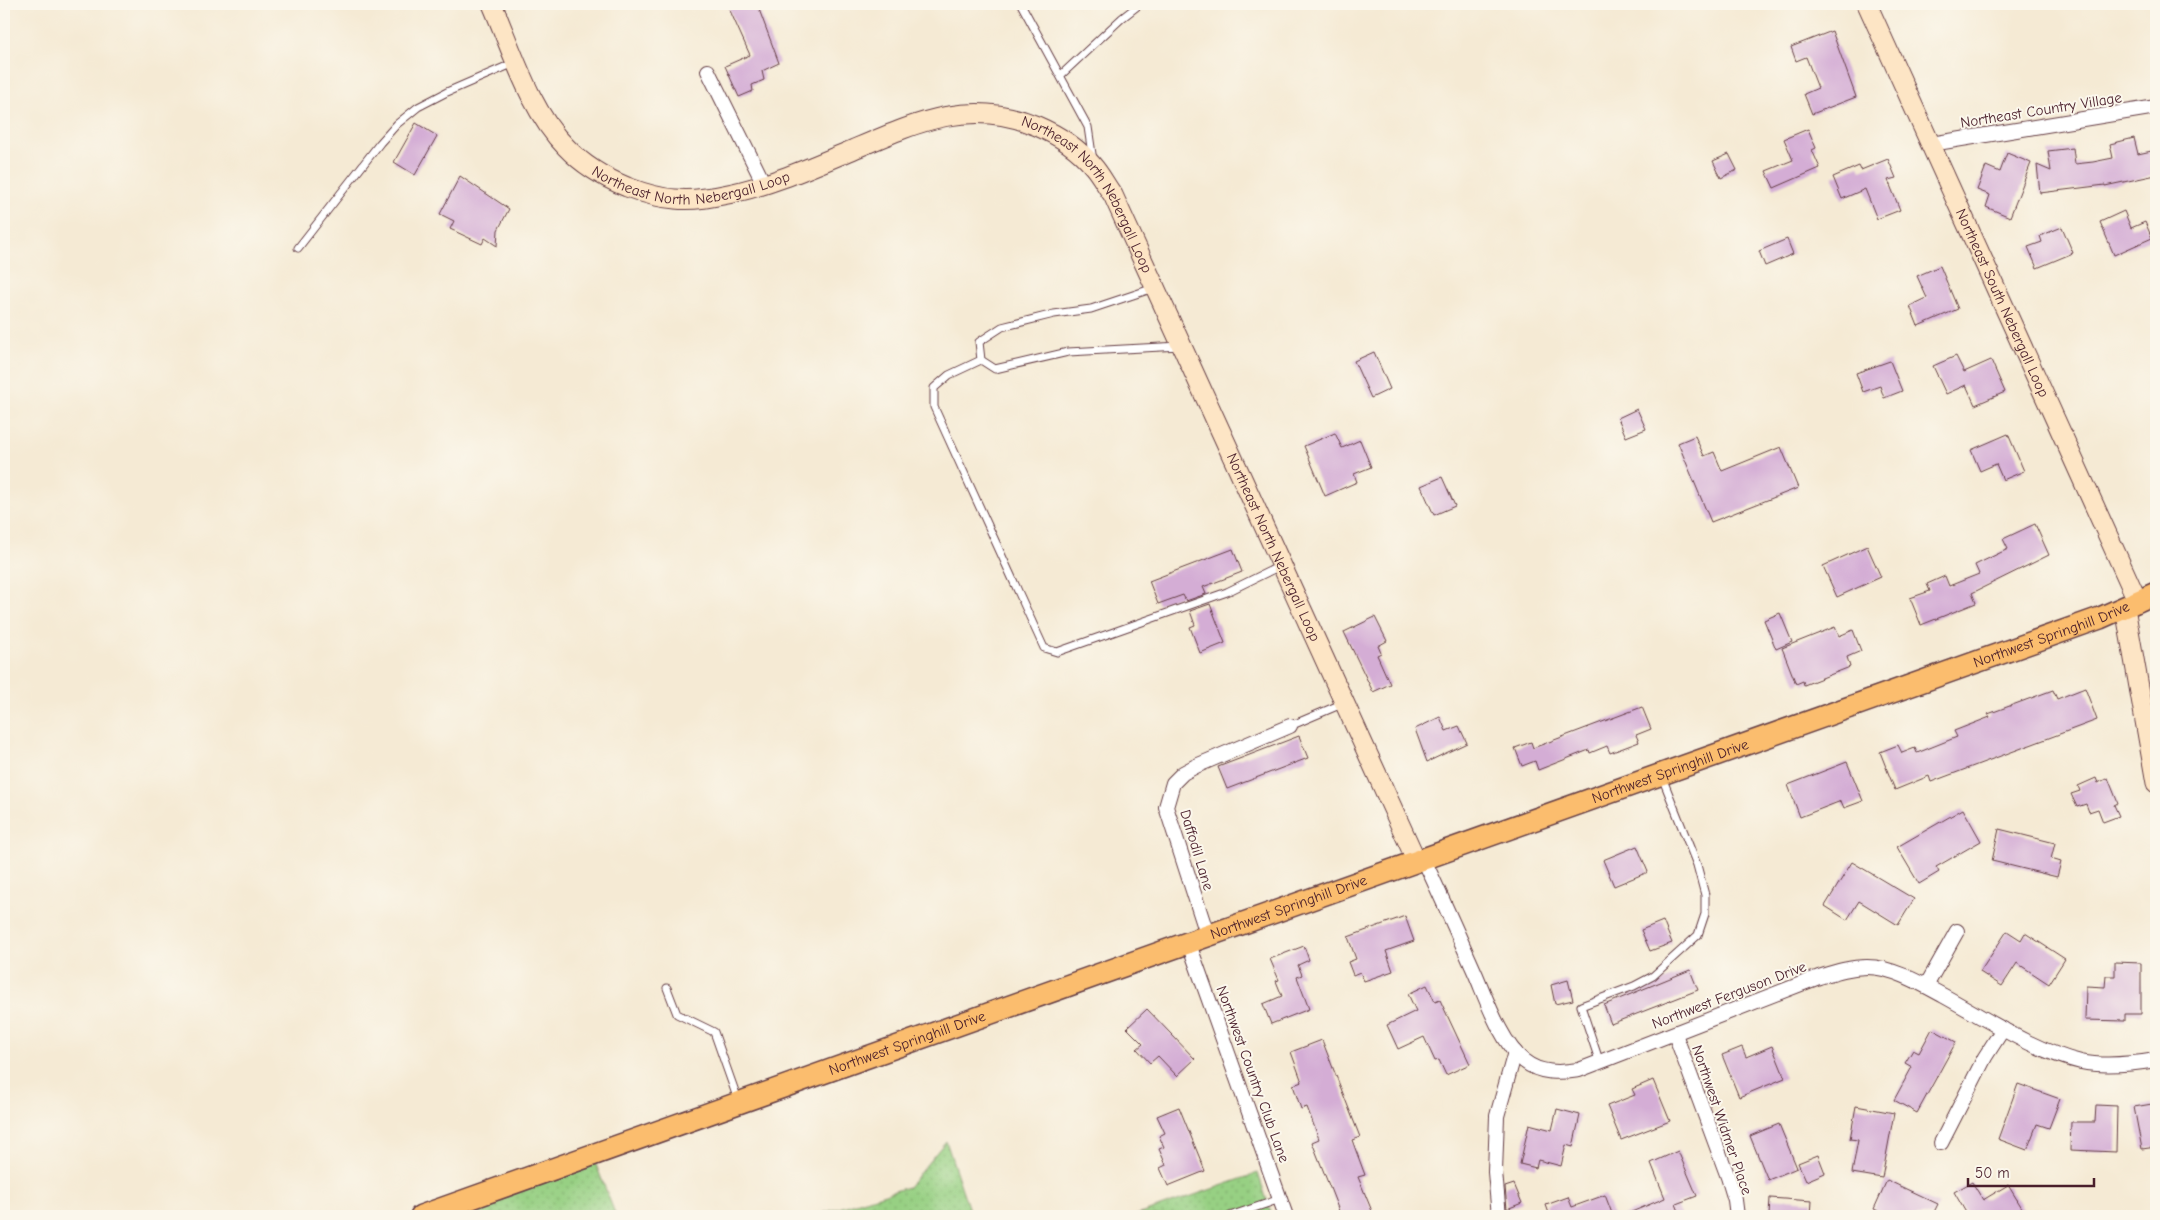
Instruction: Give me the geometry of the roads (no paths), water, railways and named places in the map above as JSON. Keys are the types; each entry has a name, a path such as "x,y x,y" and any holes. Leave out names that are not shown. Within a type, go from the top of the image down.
{"main road":[{"name":"Northwest Springhill Drive","path":"421,1216 1421,861 2140,601"}],"street":[{"name":"Northeast North Nebergall Loop","path":"492,4 543,118 565,146 592,169 614,182 648,195 676,200 716,196 764,186 908,126 945,116 976,112 1024,121 1044,129 1063,139 1093,166 1113,195 1345,703 1421,861"},
{"name":"Northeast South Nebergall Loop","path":"1867,4 2140,601 2156,783"},
{"path":"708,71 764,186"},
{"name":"Northeast Country Village","path":"1931,144 2156,107"},
{"name":"Daffodil Lane","path":"1198,940 1167,813 1170,788 1182,773 1290,726"},
{"name":"Northwest Ferguson Drive","path":"1421,861 1494,1015 1514,1052 1525,1062 1542,1070 1560,1073 1579,1070 1844,969 1868,967 1889,972 1926,986 2003,1029 2058,1054 2081,1062 2126,1064 2156,1060"},
{"path":"1926,986 1957,931"},
{"name":"Northwest Country Club Lane","path":"1198,940 1286,1216"},
{"path":"1941,1143 1985,1057 2003,1029"},
{"name":"Northwest Widmer Place","path":"1675,1034 1728,1177 1735,1200 1737,1216"},
{"path":"1500,1216 1495,1172 1497,1116 1514,1052"}],"lane":[{"path":"1021,4 1088,127 1093,166"},
{"path":"1061,75 1122,18 1140,4"},
{"path":"298,248 397,124 425,103 517,62"},
{"path":"1155,288 1091,309 1054,314 1002,327 979,342 981,360 995,370 1068,352 1182,346"},
{"path":"981,360 949,375 934,388 934,407 1044,648 1057,652 1132,626 1227,592 1282,564"},
{"path":"1290,726 1345,703"},
{"path":"1600,1063 1581,1006 1653,976 1698,935 1705,914 1705,895 1697,865 1661,774"},
{"path":"667,988 677,1014 714,1032 739,1103"},
{"path":"1232,1216 1280,1199"}]}
